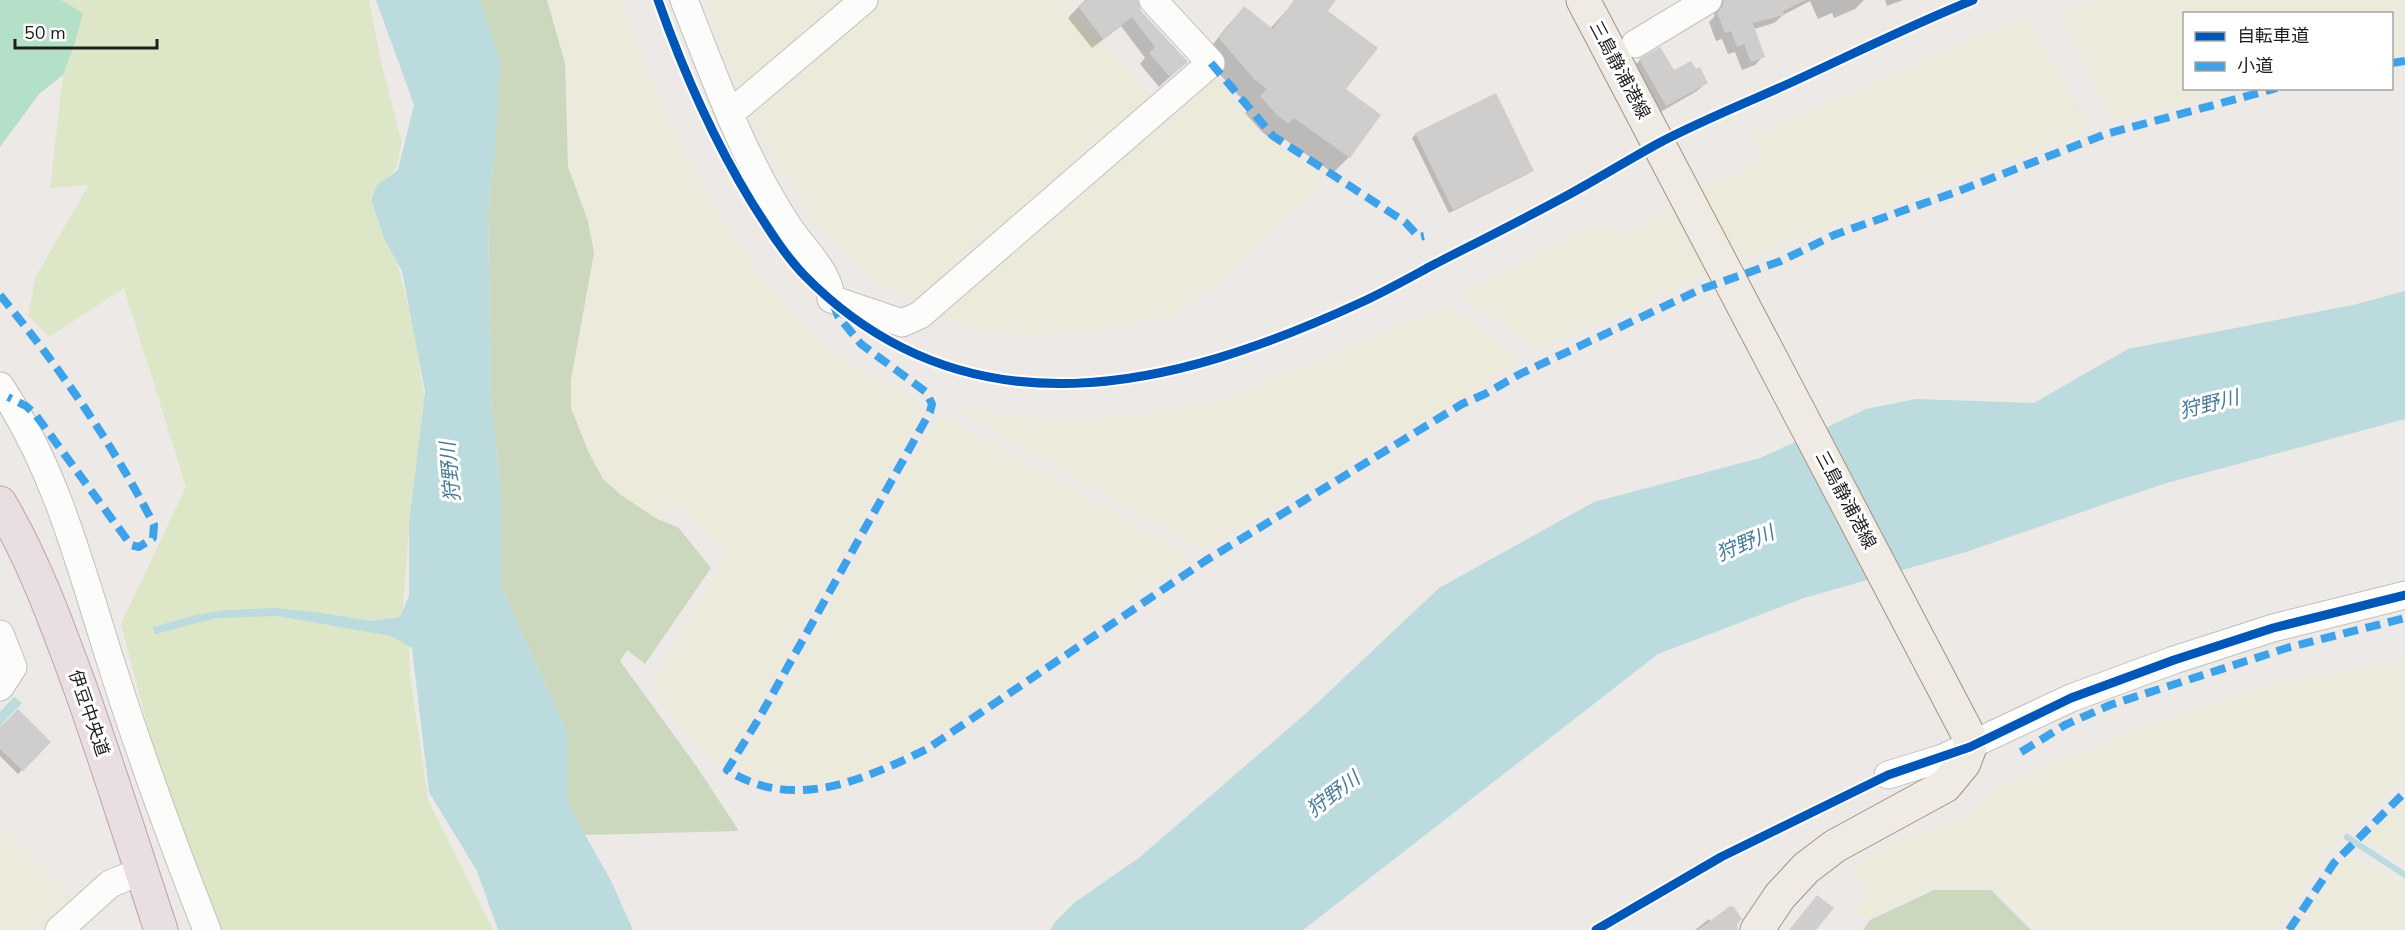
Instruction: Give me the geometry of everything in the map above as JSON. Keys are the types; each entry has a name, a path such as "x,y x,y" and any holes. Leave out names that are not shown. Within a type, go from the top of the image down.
{"highway":[{"name":"伊豆中央道","path":"0,503 29,559 62,636 137,873 151,930"},
{"name":"伊豆中央道","path":"0,533 30,593 161,930"}],"main road":[{"name":"三島静浦港線","path":"1583,0 1969,739"},
{"path":"1757,930 1780,896 1806,868 1835,846 1946,786 1964,763 1969,739"}],"street":[{"path":"684,0 748,154 789,228 817,266 831,290 831,299 902,323 920,315 1210,63 1153,0"},
{"path":"729,112 864,0"},
{"path":"1635,44 1708,0"},
{"path":"3,395 63,510 160,810 207,930"},
{"path":"1888,775 1969,739 2174,660 2273,628 2405,595"},
{"path":"0,634 13,667 0,687"},
{"path":"59,930 110,884 137,873"}],"shaded area":[{"path":"547,0 622,0 634,37 673,129 724,225 764,281 825,346 866,374 920,403 923,408 729,760 720,762 680,726 655,692 652,684 728,552 674,502 657,519 621,495 603,479 589,453 571,408 571,380 588,221 568,167 565,63"},
{"path":"704,0 849,0 739,90"},
{"path":"880,0 1068,0 1066,2 1154,99 923,299 907,298 886,289 844,253 812,216 766,147 750,117"},
{"path":"2100,0 2405,0 2405,54 2393,56 2393,12 2183,12 2183,90 2239,90 2112,121 2060,15"},
{"path":"2027,15 2089,130 1734,262 1698,194 1762,159 1752,137"},
{"path":"1211,72 1261,132 1326,180 1202,295 1172,316 1099,329 1022,335 981,330 939,315"},
{"path":"1671,208 1705,273 1540,351 1462,294 1596,226 1627,233"},
{"path":"1449,305 1521,361 1203,550 951,406 1046,420 1140,415 1224,400"},
{"path":"939,414 1187,554 1185,562 950,727 905,754 857,773 817,783 776,783 752,777 741,768 741,762"},
{"path":"2405,660 2405,775 2328,850 2278,930 2037,930 2000,892 1988,886 1935,886 1864,918 1846,912 1868,895 1851,869 1899,840 1961,821 1999,786 2121,736 2270,686"},
{"path":"2405,799 2405,866 2365,838"},
{"path":"0,824 72,897 39,930 0,930"},
{"path":"2357,857 2405,887 2405,930 2295,930 2336,868 2347,859"}],"green space":[{"path":"0,0 61,0 83,13 63,75 39,94 0,147"},
{"path":"61,0 369,0 382,67 402,142 396,168 370,196 397,262 417,342 424,395 409,528 402,619 409,647 410,675 428,800 493,930 219,930 175,819 149,732 121,624 186,487 124,288 49,337 28,315 36,276 89,185 50,188 63,75 83,14"},
{"path":"480,0 547,0 565,63 568,167 588,221 594,253 571,380 571,408 589,453 603,479 621,495 657,519 678,527 711,568 645,664 627,650 620,661 695,764 739,831 585,835 567,802 567,732 501,587 501,492 491,398 488,213 496,139"},
{"path":"1934,890 1991,890 2031,930 1863,930 1870,920"}],"water":[{"name":"狩野川","path":"376,0 480,0 500,61 496,139 488,213 491,398 501,492 501,587 567,732 567,802 612,883 633,930 498,930 477,871 429,792 412,648 391,636 277,616 216,618 155,634 153,627 196,615 226,610 275,608 371,621 400,617 409,596 409,524 425,391 402,271 384,238 371,199 377,185 398,170 414,105"},
{"name":"狩野川","path":"2405,291 2405,419 2163,484 1966,552 1804,598 1658,654 1303,930 1051,930 1053,924 1074,903 1140,857 1312,708 1439,588 1594,502 1760,458 1866,409 1916,399 2034,403 2128,349 2353,305"},
{"path":"14,697 22,703 0,726 0,712"}],"building":[{"path":"1086,0 1138,0 1141,11 1188,62 1170,77 1149,53 1155,47 1132,17 1103,39 1078,6"},
{"path":"1294,0 1336,0 1328,11 1378,48 1346,89 1381,115 1350,158 1294,118 1289,124 1277,115 1260,96 1267,89 1254,79 1219,38 1244,6 1273,29"},
{"path":"1724,0 1806,0 1783,11 1784,15 1753,23 1765,57 1751,62 1744,44 1737,47 1731,31 1725,33 1717,13"},
{"path":"1660,47 1674,70 1691,61 1696,69 1700,67 1708,83 1666,106 1639,59"},
{"path":"1496,93 1534,171 1453,210 1415,133"},
{"path":"18,709 51,742 23,771 0,749 0,727"},
{"path":"1817,895 1834,908 1816,930 1789,930"},
{"path":"1730,906 1734,907 1742,919 1737,924 1738,930 1698,930"}],"waterway":[{"path":"2347,837 2405,875"}],"marked path":[{"path":"2393,63 2405,61"},
{"path":"1211,63 1273,136 1405,222 1419,237 1424,236"},
{"path":"833,303 838,316 861,344 926,392 932,404 930,412 758,720 727,770 752,782 778,789 803,790 828,787 878,771 927,749 1205,561 1462,404 1520,374 1699,290 1781,261 1834,235 1956,192 2106,134 2270,90"},
{"path":"0,295 64,378 121,464 154,525 153,538 139,547 131,545 35,414 26,406 8,397"},
{"path":"2021,752 2065,725 2110,705 2290,647 2405,618"},
{"path":"2289,930 2334,863 2405,792"}],"cycle path":[{"path":"658,0 688,79 724,154 770,231 804,275 867,327 934,361 1003,379 1074,383 1146,375 1218,358 1291,333 1389,289 1580,189 1675,135 1973,0"},
{"path":"1596,930 1721,857 1888,775 1970,747 2071,698 2174,660 2273,628 2405,595"}]}
